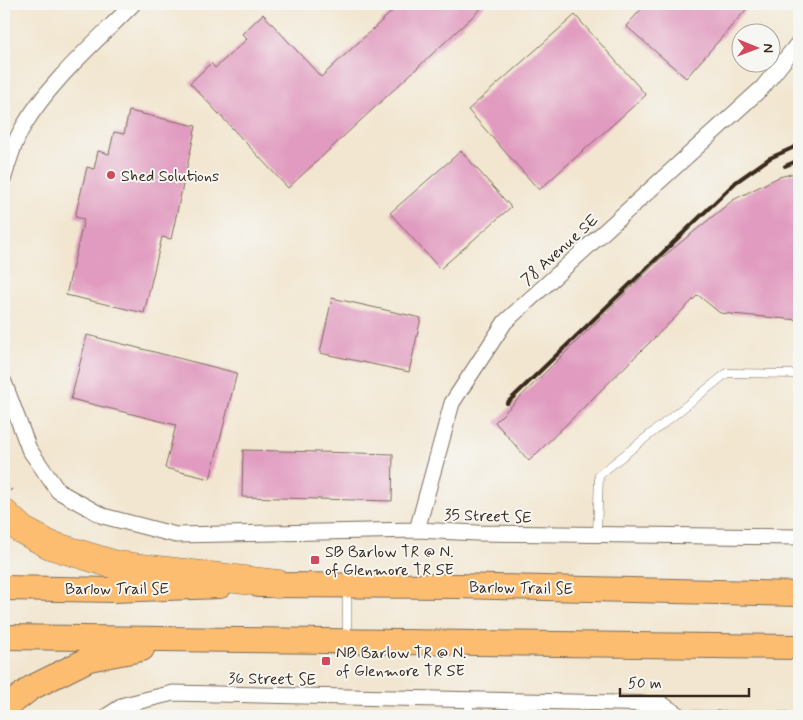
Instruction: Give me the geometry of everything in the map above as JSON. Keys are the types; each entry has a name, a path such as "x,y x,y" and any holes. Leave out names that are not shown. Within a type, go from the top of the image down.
{"highway":[{"path":"4,513 22,530 50,545 116,565 278,584"}],"main road":[{"name":"Barlow Trail SE","path":"4,588 114,590 278,584 799,594"},
{"path":"4,637 799,647"},
{"path":"4,709 31,688 89,659 133,650 219,640"}],"street":[{"path":"4,177 11,154 23,128 40,101 132,4"},
{"name":"78 Avenue SE","path":"417,530 452,404 506,322 763,87 799,42"},
{"name":"35 Street SE","path":"4,382 29,449 58,491 103,516 176,535 417,530 476,533 799,537"},
{"name":"36 Street SE","path":"107,716 124,705 173,693 662,704 680,715"}],"lane":[{"path":"596,535 599,475 726,373 799,374"},
{"path":"347,585 347,641"},
{"path":"469,699 469,716"},
{"path":"680,715 790,716"}],"building":[{"path":"400,4 486,4 288,188 190,83 211,63 215,68 247,39 242,34 263,14 321,77"},
{"path":"646,4 751,4 735,22 730,22 730,28 686,78 626,26"},
{"path":"575,15 646,95 539,190 468,110"},
{"path":"129,111 196,126 171,239 162,237 144,313 66,295 84,219 75,217 87,167 94,169 98,151 109,154 114,132 124,134"},
{"path":"461,151 511,207 440,269 390,213"},
{"path":"799,172 799,320 720,313 698,295 529,461 495,422 659,260 733,200 779,177"},
{"path":"332,298 421,318 409,372 320,353"},
{"path":"87,335 237,373 210,479 165,468 176,425 71,399"},
{"path":"243,450 393,454 392,501 242,497"}],"railway":[{"path":"507,403 736,182 770,158 799,145"},
{"path":"785,166 799,160"}],"place":[{"name":"Shed Solutions","path":"111,175"},
{"name":"SB Barlow TR @ N. of Glenmore TR SE","path":"315,560"},
{"name":"NB Barlow TR @ N. of Glenmore TR SE","path":"326,661"}]}
